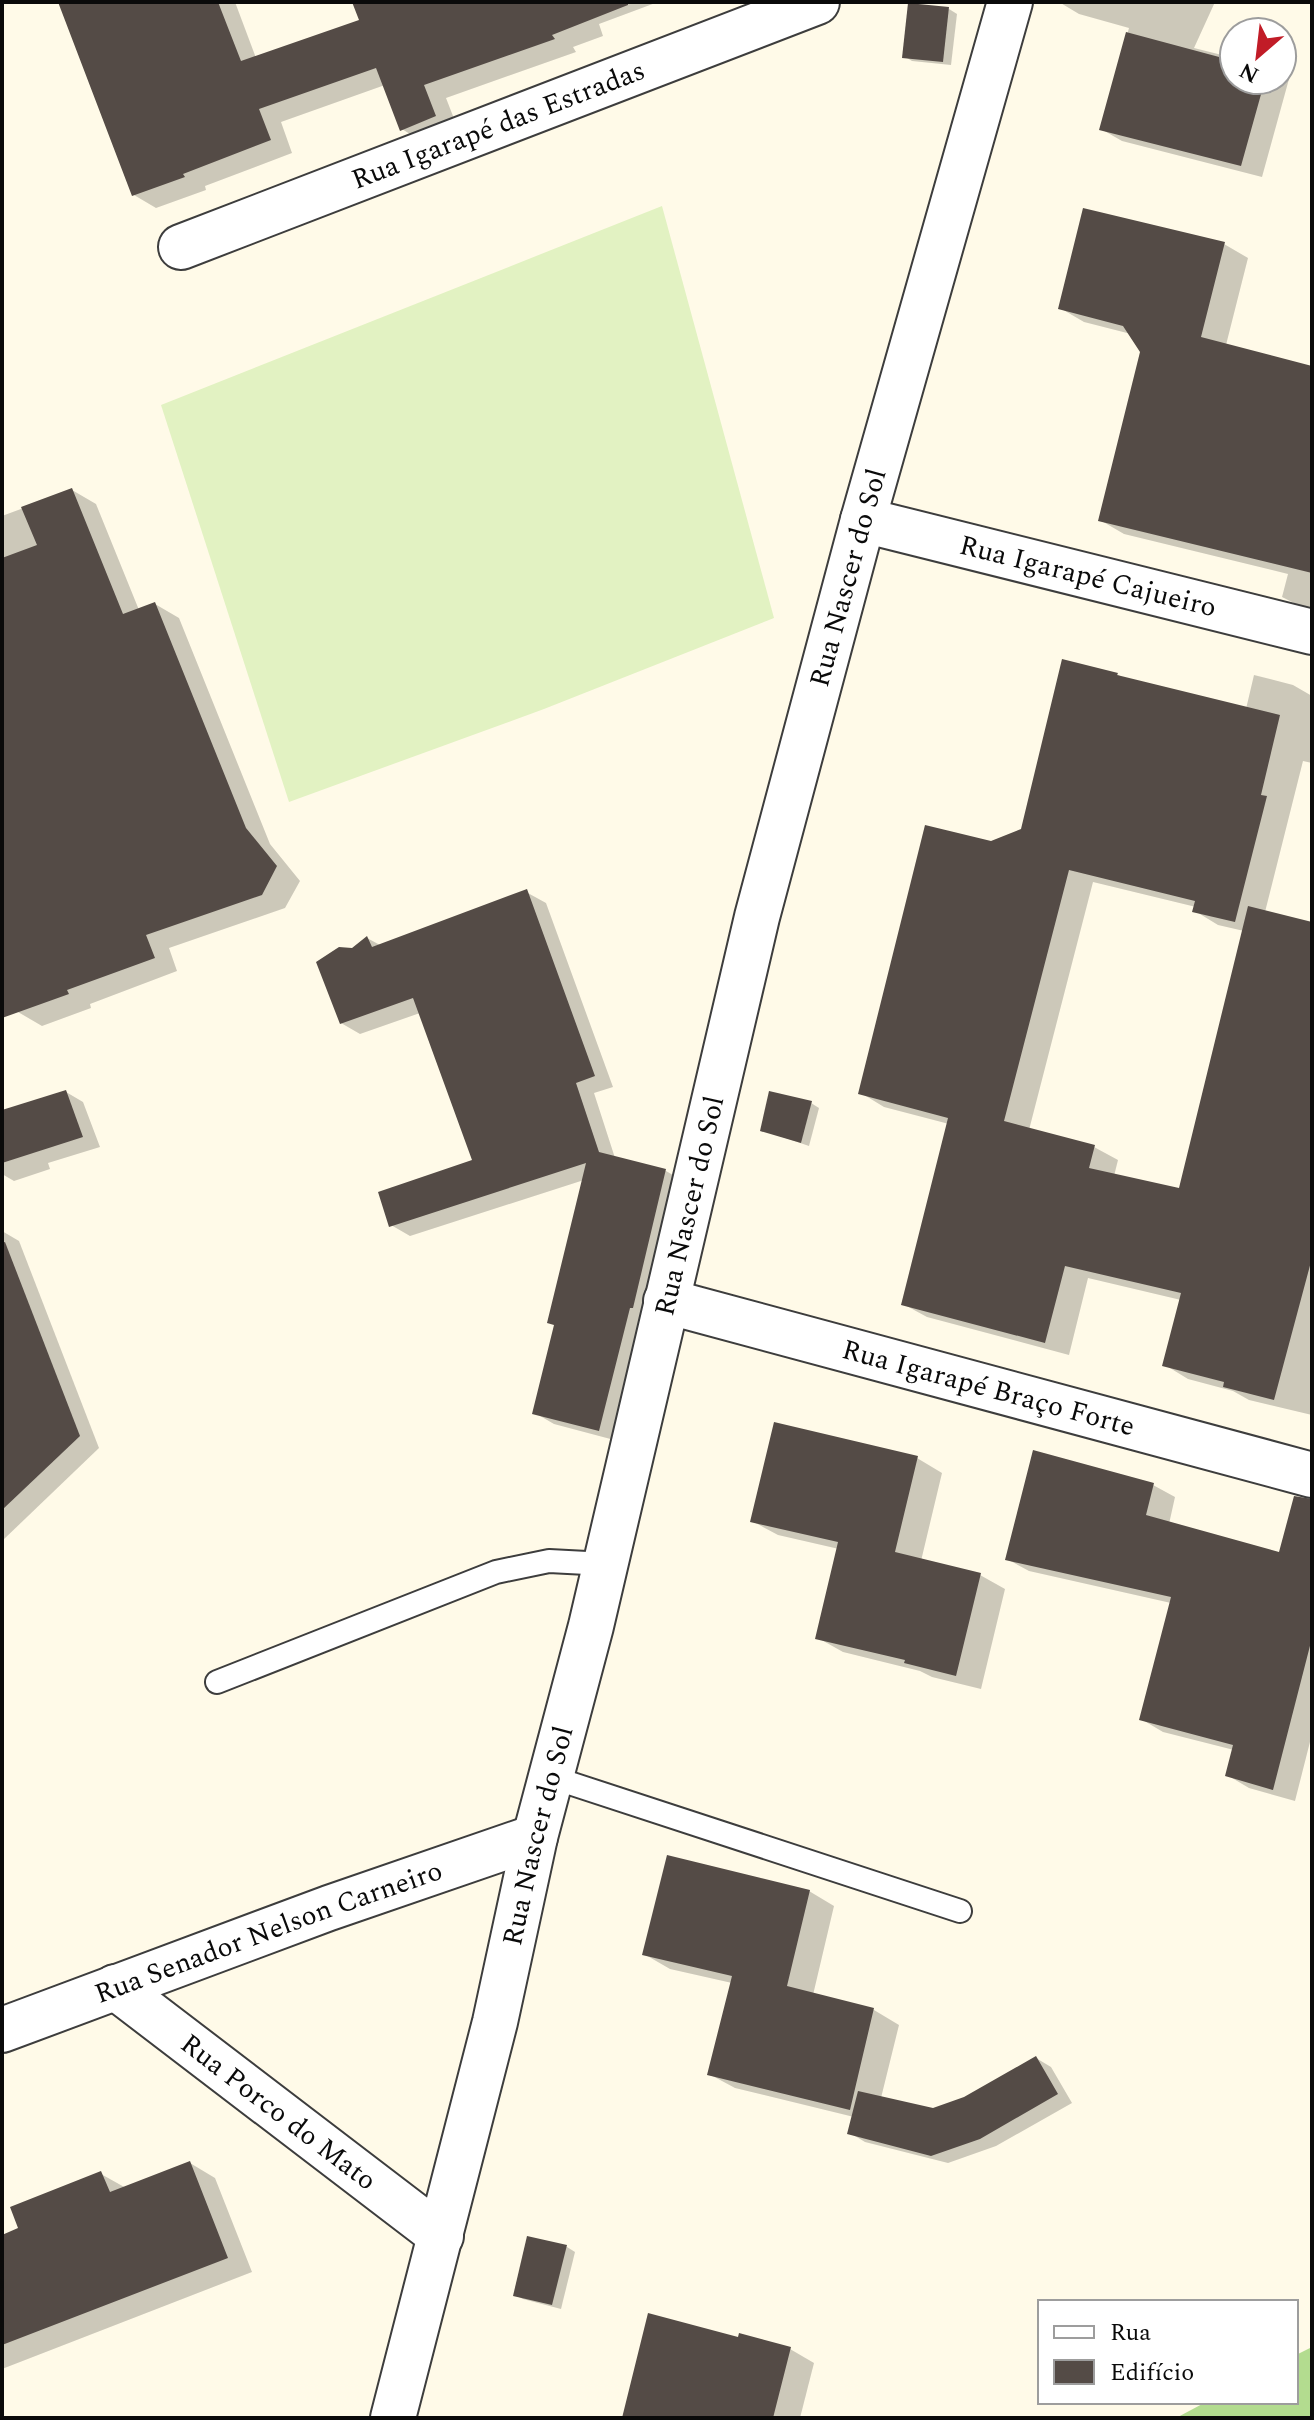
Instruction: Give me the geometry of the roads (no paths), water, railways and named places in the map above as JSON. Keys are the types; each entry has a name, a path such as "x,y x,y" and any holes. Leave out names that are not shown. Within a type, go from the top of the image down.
{"street":[{"name":"Rua Igarapé das Estradas","path":"181,247 817,2"},
{"name":"Rua Nascer do Sol","path":"393,2418 495,2022 535,1837 606,1564 757,917 863,520 1010,2"},
{"name":"Rua Igarapé Cajueiro","path":"863,520 1312,632"},
{"name":"Rua Igarapé Braço Forte","path":"666,1301 1312,1475"},
{"name":"Rua Senador Nelson Carneiro","path":"2,2030 329,1908 535,1837"},
{"name":"Rua Porco do Mato","path":"115,1987 441,2236"}],"lane":[{"path":"217,1682 496,1572 549,1561 606,1564"},
{"path":"551,1777 960,1911"}]}
